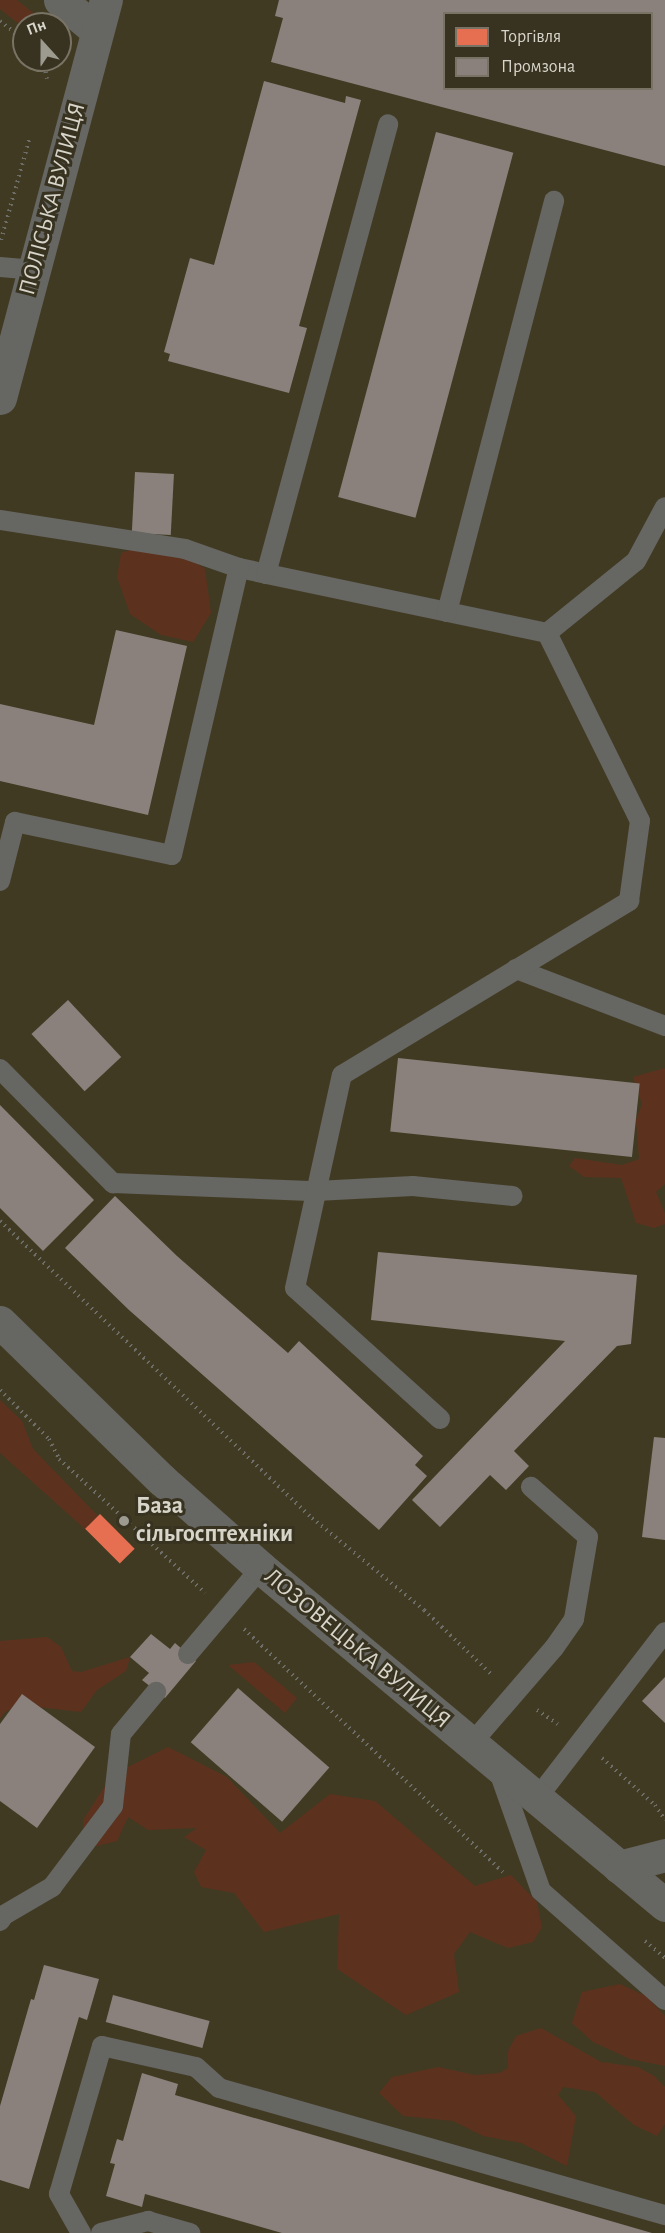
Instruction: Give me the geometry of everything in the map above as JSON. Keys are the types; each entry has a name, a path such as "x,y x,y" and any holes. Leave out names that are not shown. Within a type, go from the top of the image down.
{"street":[{"path":"60,0 101,15"},
{"name":"ПОЛІСЬКА ВУЛИЦЯ","path":"0,398 101,15"},
{"name":"ЛОЗОВЕЦЬКА ВУЛИЦЯ","path":"0,1322 162,1480 261,1568 665,1905"},
{"path":"619,1867 665,1855"}],"lane":[{"path":"266,574 387,124"},
{"path":"447,612 554,201"},
{"path":"0,267 35,270"},
{"path":"547,633 636,561 665,507"},
{"path":"0,520 186,549 239,568 547,633"},
{"path":"0,881 15,822 172,855 239,568"},
{"path":"440,1419 295,1288 342,1076 629,901 640,821 547,633"},
{"path":"516,969 665,1026"},
{"path":"0,1069 112,1183 316,1191 413,1185 513,1196"},
{"path":"471,1744 554,1648 574,1619 588,1537 531,1487"},
{"path":"188,1654 261,1568"},
{"path":"538,1797 665,1632"},
{"path":"0,1921 4,1915 52,1887 113,1806 121,1734 156,1692"},
{"path":"497,1766 541,1891 665,2000"},
{"path":"81,2233 59,2194 102,2046 196,2067 219,2088 665,2215"},
{"path":"101,2233 148,2221 190,2233"}],"path":[{"path":"0,21 12,30"},
{"path":"44,72 46,84"},
{"path":"0,243 34,126"},
{"path":"0,1221 312,1518 424,1610 514,1696"},
{"path":"0,1390 49,1439 59,1459 504,1873"},
{"path":"640,1937 665,1958"}],"shaded area":[{"path":"0,0 665,0 665,2233 0,2233"},
{"path":"0,0 17,0 32,12 12,12 12,18 0,9"},
{"path":"151,543 180,552 205,569 211,613 193,642 161,635 130,614 117,577 121,553"},
{"path":"665,1068 665,1184 656,1192 665,1213 665,1224 654,1228 636,1223 621,1178 584,1177 569,1166 575,1158 622,1165 639,1159 636,1120 642,1104 633,1077"},
{"path":"0,1400 22,1421 33,1449 98,1516 85,1529 0,1453"},
{"path":"47,1637 61,1647 72,1671 81,1672 130,1657 126,1671 97,1690 81,1712 20,1705 5,1712 0,1719 0,1641"},
{"path":"254,1662 297,1698 285,1713 228,1665"},
{"path":"168,1747 227,1777 280,1833 330,1794 375,1801 475,1886 511,1875 537,1902 542,1927 533,1942 508,1948 470,1932 454,1954 459,1992 406,2015 337,1969 339,1914 264,1932 234,1893 201,1887 194,1872 206,1850 184,1837 197,1828 148,1830 128,1817 117,1841 93,1847 83,1845 83,1820 112,1775"},
{"path":"620,1984 646,1996 665,2016 665,2066 630,2059 593,2042 572,2023 582,1992"},
{"path":"541,2028 601,2062 638,2067 654,2076 665,2087 665,2124 657,2136 634,2125 595,2092 563,2087 558,2095 576,2116 567,2166 521,2143 483,2136 453,2121 403,2116 379,2093 392,2077 438,2067 475,2075 499,2073 508,2068 508,2051 516,2036"}],"building: Торгівля":[{"path":"100,1514 135,1549 120,1563 85,1529"}],"building: Промзона":[{"path":"279,0 665,0 665,166 271,62 283,18 275,16"},
{"path":"264,81 345,103 346,96 361,100 299,326 307,328 289,393 168,361 170,354 164,352 190,258 214,265"},
{"path":"436,132 513,153 415,518 338,497"},
{"path":"135,472 174,474 171,535 132,533"},
{"path":"116,630 187,646 148,815 0,781 0,704 94,725"},
{"path":"68,1000 121,1057 85,1091 31,1034"},
{"path":"398,1058 640,1083 632,1157 390,1132"},
{"path":"0,1105 94,1200 43,1251 0,1208"},
{"path":"115,1196 177,1256 288,1353 299,1341 423,1456 415,1465 427,1476 379,1530 129,1310 65,1248"},
{"path":"378,1252 637,1275 631,1344 617,1346 514,1451 529,1466 506,1490 490,1475 440,1527 412,1500 565,1341 371,1320"},
{"path":"654,1437 665,1438 665,1540 642,1537"},
{"path":"151,1634 170,1649 175,1643 196,1661 165,1698 142,1680 149,1673 130,1657"},
{"path":"665,1677 665,1723 642,1701"},
{"path":"238,1688 329,1767 282,1822 191,1742"},
{"path":"22,1694 95,1747 37,1828 0,1801 0,1724"},
{"path":"44,1965 99,1979 87,2020 79,2017 29,2189 0,2180 0,2106 31,1999 34,2000"},
{"path":"113,1995 210,2021 202,2048 106,2022"},
{"path":"142,2073 178,2084 175,2095 652,2233 282,2233 145,2194 142,2207 106,2196 115,2164 110,2163 117,2139 123,2141"}],"place":[{"name":"База сільгосптехніки","path":"124,1521"}]}
